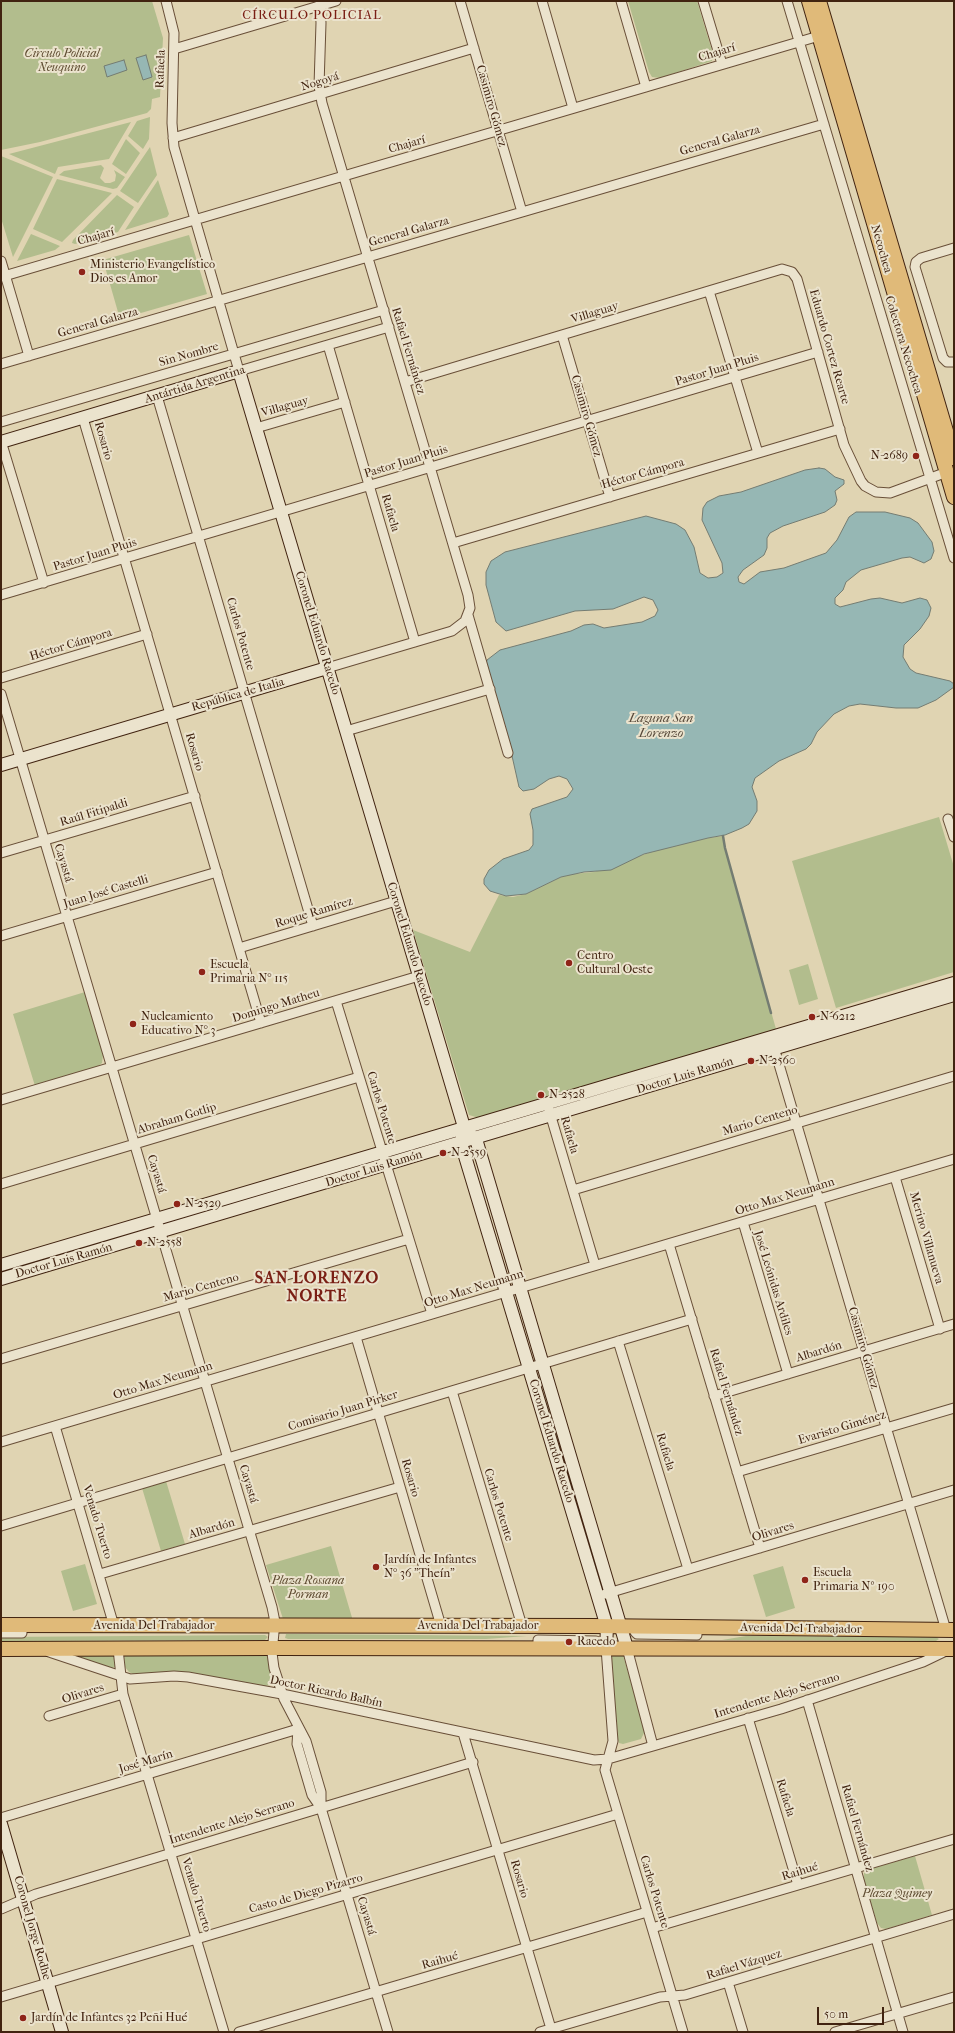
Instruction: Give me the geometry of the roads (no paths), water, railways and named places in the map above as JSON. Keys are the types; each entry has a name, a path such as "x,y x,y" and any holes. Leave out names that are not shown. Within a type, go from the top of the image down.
{"main road":[{"name":"Necochea","path":"809,1 950,471 954,497"},
{"name":"Necochea","path":"820,1 954,458"},
{"name":"Avenida Del Trabajador","path":"1,1625 522,1626 950,1630"},
{"name":"Casimiro Gómez","path":"950,1630 953,1652"},
{"name":"Avenida Del Trabajador","path":"1,1649 601,1645 627,1648 953,1652"}],"street":[{"name":"Rafaela","path":"166,1 174,33 173,138"},
{"path":"174,49 320,3 336,1"},
{"name":"Casimiro Gómez","path":"460,1 522,212"},
{"path":"542,1 573,108"},
{"path":"621,1 646,87"},
{"path":"703,1 722,64"},
{"name":"Colectora Necochea","path":"787,1 954,558"},
{"name":"Rafael Fernández","path":"320,3 320,94 468,595 470,608 468,615 508,754"},
{"name":"Chajarí","path":"3,277 819,36"},
{"name":"Nogoyá","path":"173,138 474,48"},
{"name":"General Galarza","path":"1,364 824,124"},
{"name":"Coronel Eduardo Racedo","path":"173,138 239,371 464,1127 461,1143 598,1596 627,1648 653,1746"},
{"path":"950,362 942,356 916,269 916,262 921,258 954,248"},
{"path":"1,261 3,277 30,356"},
{"name":"Villaguay","path":"405,382 782,269 792,272"},
{"name":"Eduardo Cortez Rearte","path":"792,272 797,279 840,429 857,476 870,490 882,493 890,493 930,479"},
{"path":"709,291 758,453"},
{"name":"Sin Nombre","path":"1,422 384,310"},
{"name":"Antártida Argentina","path":"1,442 389,327"},
{"name":"Casimiro Gómez","path":"562,335 610,497"},
{"name":"Rafaela","path":"328,345 414,642"},
{"name":"Pastor Juan Pluis","path":"1,595 818,352"},
{"name":"Carlos Potente","path":"157,396 313,926"},
{"name":"Villaguay","path":"256,428 344,402"},
{"name":"Rosario","path":"84,418 261,1023"},
{"name":"Héctor Cámpora","path":"453,543 840,429"},
{"path":"1,442 44,582"},
{"path":"930,479 950,471"},
{"name":"República de Italia","path":"1,765 452,631 460,626 468,615"},
{"name":"Héctor Cámpora","path":"1,678 147,634"},
{"path":"346,731 490,689"},
{"name":"Cayastá","path":"1,694 274,1612 275,1626 272,1648 274,1668 282,1694 298,1729 297,1741 312,1795 321,1808 388,2032"},
{"name":"Raúl Fitipaldi","path":"1,853 195,796"},
{"path":"948,819 954,837"},
{"name":"Juan José Castelli","path":"1,936 217,872"},
{"name":"Roque Ramírez","path":"239,948 396,901"},
{"name":"Domingo Matheu","path":"1,1100 419,976"},
{"name":"Doctor Luis Ramón","path":"1,1265 954,983"},
{"name":"Doctor Luis Ramón","path":"1,1279 954,995"},
{"name":"Carlos Potente","path":"336,1001 432,1314"},
{"name":"Casimiro Gómez","path":"771,1037 886,1428 950,1630"},
{"name":"Mario Centeno","path":"573,1190 954,1076"},
{"name":"Abraham Gotlip","path":"1,1184 359,1077"},
{"name":"Rafaela","path":"547,1103 595,1266"},
{"path":"464,1127 476,1138"},
{"name":"Coronel Eduardo Racedo","path":"476,1138 611,1592 614,1627 601,1645 613,1741 608,1759"},
{"name":"Otto Max Neumann","path":"1,1442 954,1159"},
{"name":"Merino Villanueva","path":"895,1177 940,1329"},
{"name":"José Leónidas Ardiles","path":"743,1222 788,1374"},
{"name":"Mario Centeno","path":"1,1360 409,1239"},
{"name":"Rafael Fernández","path":"669,1244 760,1548"},
{"name":"Comisario Juan Pirker","path":"1,1526 692,1319"},
{"name":"Albardón","path":"714,1396 954,1324"},
{"name":"Rosario","path":"356,1337 441,1626"},
{"name":"Rafaela","path":"618,1341 688,1569"},
{"name":"Carlos Potente","path":"452,1391 522,1626"},
{"name":"Evaristo Giménez","path":"737,1472 954,1408"},
{"name":"Venado Tuerto","path":"55,1426 100,1574 114,1626"},
{"name":"Albardón","path":"100,1574 400,1487"},
{"name":"Olivares","path":"598,1596 954,1490"},
{"path":"1,1629 22,1629 22,1633 1,1633"},
{"path":"637,1630 697,1631 697,1635 637,1634 635,1632 637,1630"},
{"path":"601,1645 538,1640 538,1644 596,1645 598,1643 601,1645"},
{"name":"Doctor Ricardo Balbín","path":"41,1649 121,1677 139,1680 182,1676 282,1694 587,1760 608,1759"},
{"name":"Venado Tuerto","path":"118,1649 123,1694 224,2032"},
{"name":"Intendente Alejo Serrano","path":"608,1759 807,1700 953,1652"},
{"name":"Olivares","path":"49,1716 123,1694"},
{"name":"Rafael Fernández","path":"807,1700 903,2032"},
{"name":"Rafaela","path":"748,1718 798,1885"},
{"name":"José Marín","path":"1,1818 298,1729"},
{"name":"Rosario","path":"463,1733 473,1762 551,2030"},
{"name":"Carlos Potente","path":"608,1759 605,1770 683,2032"},
{"name":"Intendente Alejo Serrano","path":"1,1909 36,1894 473,1762"},
{"name":"Casto de Diego Pizarro","path":"1,1997 618,1814"},
{"name":"Coronel Jorge Rodhe","path":"1,1824 62,2032"},
{"name":"Raihué","path":"652,1928 954,1839"},
{"name":"Raihué","path":"239,2032 647,1912"},
{"name":"Rafael Vázquez","path":"540,2032 660,1997 682,1996 954,1914"},
{"path":"728,1982 743,2032"},
{"path":"835,2032 954,1997"}],"water":[{"path":"146,55 152,77 143,80 136,58"},
{"path":"124,60 127,70 107,77 104,66"},
{"name":"Laguna San Lorenzo","path":"819,468 825,469 835,477 844,480 844,484 835,491 837,500 835,505 825,512 783,526 770,533 767,538 767,548 764,555 743,570 738,577 739,582 744,584 760,572 784,568 826,553 837,540 849,517 856,512 885,512 910,518 918,523 932,542 934,551 931,559 924,563 910,557 902,558 861,570 846,582 843,590 835,598 835,604 840,607 880,598 902,603 920,598 927,600 931,608 929,616 920,629 904,645 903,657 910,669 916,673 950,681 954,684 954,687 936,700 918,708 896,708 860,704 849,706 834,714 817,732 811,744 806,749 779,761 755,778 752,787 757,801 757,811 749,824 742,828 725,835 644,854 611,870 584,872 561,877 526,894 506,896 490,891 484,884 484,879 489,870 503,859 529,850 533,845 533,830 530,814 532,809 567,797 573,789 567,779 559,776 549,779 534,789 523,791 519,787 510,747 486,663 487,660 500,650 571,631 584,625 593,624 604,628 642,622 655,616 658,610 653,600 644,597 613,609 575,611 506,631 496,622 486,585 486,572 491,561 505,552 646,516 676,524 685,530 694,547 700,573 708,578 717,577 723,573 722,563 702,520 703,508 707,502 719,496 741,492 805,470"}],"waterway":[{"path":"723,836 725,848 771,1013"}],"place":[{"name":"Ministerio Evangelístico Dios es Amor","path":"82,272"},
{"name":"N-2689","path":"916,456"},
{"name":"Centro Cultural Oeste","path":"569,963"},
{"name":"Escuela Primaria N° 115","path":"202,972"},
{"name":"N-6212","path":"812,1017"},
{"name":"Nucleamiento Educativo N° 3","path":"133,1024"},
{"name":"N-2560","path":"751,1061"},
{"name":"N-2528","path":"541,1095"},
{"name":"N-2559","path":"443,1153"},
{"name":"N-2529","path":"177,1204"},
{"name":"N-2558","path":"139,1243"},
{"name":"Jardín de Infantes N° 36 \"Theín\"","path":"376,1567"},
{"name":"Escuela Primaria Nº 190","path":"805,1580"},
{"name":"Racedo","path":"569,1642"},
{"name":"Jardín de Infantes 32 Peñi Hué","path":"23,2018"}],"district":[{"name":"CÍRCULO POLICIAL","path":"312,16"},
{"name":"SAN LORENZO NORTE","path":"317,1288"}],"park label":[{"name":"Circulo Policial Neuquino","path":"62,61"},
{"name":"Plaza Rossana Porman","path":"308,1588"},
{"name":"Plaza Quimey","path":"897,1894"}]}
